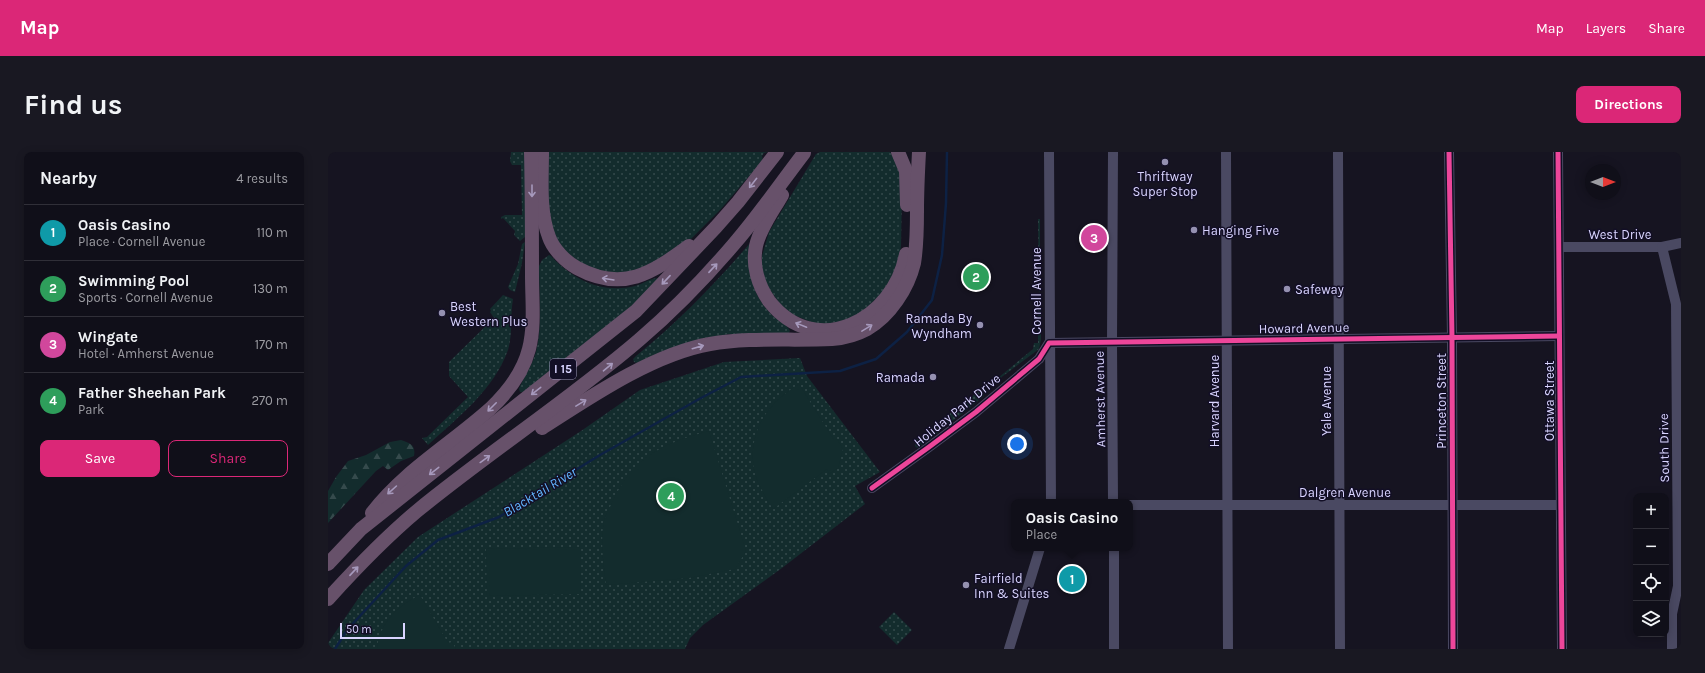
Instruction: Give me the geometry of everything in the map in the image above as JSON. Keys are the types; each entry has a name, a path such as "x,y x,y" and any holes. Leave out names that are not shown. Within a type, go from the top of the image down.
{"highway":[{"path":"361,529 384,498 416,469 491,408 519,375 529,349 533,320 531,152"},
{"path":"542,152 543,211 549,239 564,258 573,266 584,272 600,277 621,280 638,276 659,268 716,228"},
{"name":"I 15","path":"328,564 361,529 636,312 716,228 777,152"},
{"path":"804,152 764,226 756,246 756,272 762,291 782,315 808,328 817,330 831,330 852,325 874,310 889,294 902,266 907,248 908,180 898,152"},
{"name":"I 15","path":"328,599 385,539 416,512 443,490 598,375 641,339 684,299 735,244 804,152"},
{"path":"510,441 540,429 600,392 648,366 691,349 708,344 747,339 844,338 867,329 881,318 893,305 906,284 913,263 916,246 919,152"}],"street":[{"name":"Cornell Avenue","path":"1049,152 1051,499"},
{"name":"Amherst Avenue","path":"1114,152 1112,342 1114,499"},
{"name":"Harvard Avenue","path":"1226,152 1228,649"},
{"name":"Yale Avenue","path":"1338,152 1340,649"},
{"name":"Princeton Street","path":"1449,152 1452,337 1453,649"},
{"name":"Ottawa Street","path":"1558,152 1562,649"},
{"name":"West Drive","path":"1559,247 1662,247 1681,243"},
{"name":"South Drive","path":"1662,247 1676,304 1680,586 1672,614 1672,649"},
{"name":"Howard Avenue","path":"1049,343 1559,336"},
{"name":"Holiday Park Drive","path":"872,488 976,412 1039,359 1049,343"},
{"name":"Dalgren Avenue","path":"1133,505 1560,505"},
{"path":"1009,649 1039,551"},
{"path":"1114,551 1114,649"}],"green space":[{"path":"511,152 524,152 525,159 525,237 520,241 514,235 515,231 503,218 501,219 501,217 505,215 522,215 521,165 512,165 510,161"},
{"path":"549,152 768,152 764,153 762,156 763,160 720,210 691,239 658,264 633,275 587,269 562,248 553,233 548,208"},
{"path":"820,152 890,152 896,160 900,172 902,193 901,246 899,259 890,285 855,319 819,325 791,314 780,304 765,283 762,270 762,256 769,232 816,154"},
{"path":"1038,219 1040,219 1039,293"},
{"path":"525,242 515,292 510,290 508,287 518,264 522,244"},
{"path":"750,243 751,273 755,290 765,307 789,329 790,331 788,334 729,334 704,339 637,363 634,362 633,359 667,330 696,302"},
{"path":"549,255 569,272 589,283 600,286 623,288 635,286 658,278 638,300 616,319 523,392 520,392 519,389 534,357 538,342 540,320 539,266 542,260"},
{"path":"503,295 513,299 510,344 502,364 494,378 474,402 428,445 422,438 427,437 468,397 449,376 449,362 494,318 490,312 490,309"},
{"path":"1038,304 1041,305 1041,340 1039,349 993,382 1033,349 1034,343 1038,343"},
{"path":"800,358 807,376 880,472 855,486 865,504 782,568 703,625 690,638 685,649 328,649 328,643 364,590 418,537 581,431 640,390 724,362"},
{"path":"799,384 834,440 837,439 843,449 838,468 829,474 827,469 773,509 760,486 755,473 753,448 755,437 764,416 771,407"},
{"path":"979,391 983,391 984,396 920,447 917,448 915,446 915,441"},
{"path":"709,431 746,551 735,569 689,578 606,585 602,552 603,526 607,513 622,484 642,461 653,453 679,440"},
{"path":"401,440 412,445 414,449 414,456 401,461 388,470 383,466 376,471 328,523 328,491 348,461 366,455 390,442"},
{"path":"580,547 581,594 487,596 486,549"},
{"path":"420,595 448,643 452,642 456,649 377,649 381,631 391,616 404,604"},
{"path":"894,612 912,630 897,645 879,627"}],"water":[{"path":"969,273 983,273 983,281 969,281"}],"waterway":[{"name":"Blacktail River","path":"335,649 347,630 406,566 438,540 499,517 600,455 701,398 741,377 840,371 876,359 907,332 932,300 942,255 946,203 947,152"}],"cycle path":[{"path":"1449,152 1452,337 1453,649"},
{"path":"1558,152 1562,649"},
{"path":"872,488 976,412 1039,359 1049,343 1559,336"}],"place":[{"name":"Thriftway Super Stop","path":"1165,162"},
{"name":"Hanging Five","path":"1194,230"},
{"name":"Wingate","path":"1094,238"},
{"name":"Swimming Pool","path":"976,277"},
{"name":"Safeway","path":"1287,289"},
{"name":"Best Western Plus","path":"442,313"},
{"name":"Ramada By Wyndham","path":"980,325"},
{"name":"Ramada","path":"933,377"},
{"name":"Father Sheehan Park","path":"671,496"},
{"name":"Oasis Casino","path":"1072,579"},
{"name":"Fairfield Inn & Suites","path":"966,585"}]}
